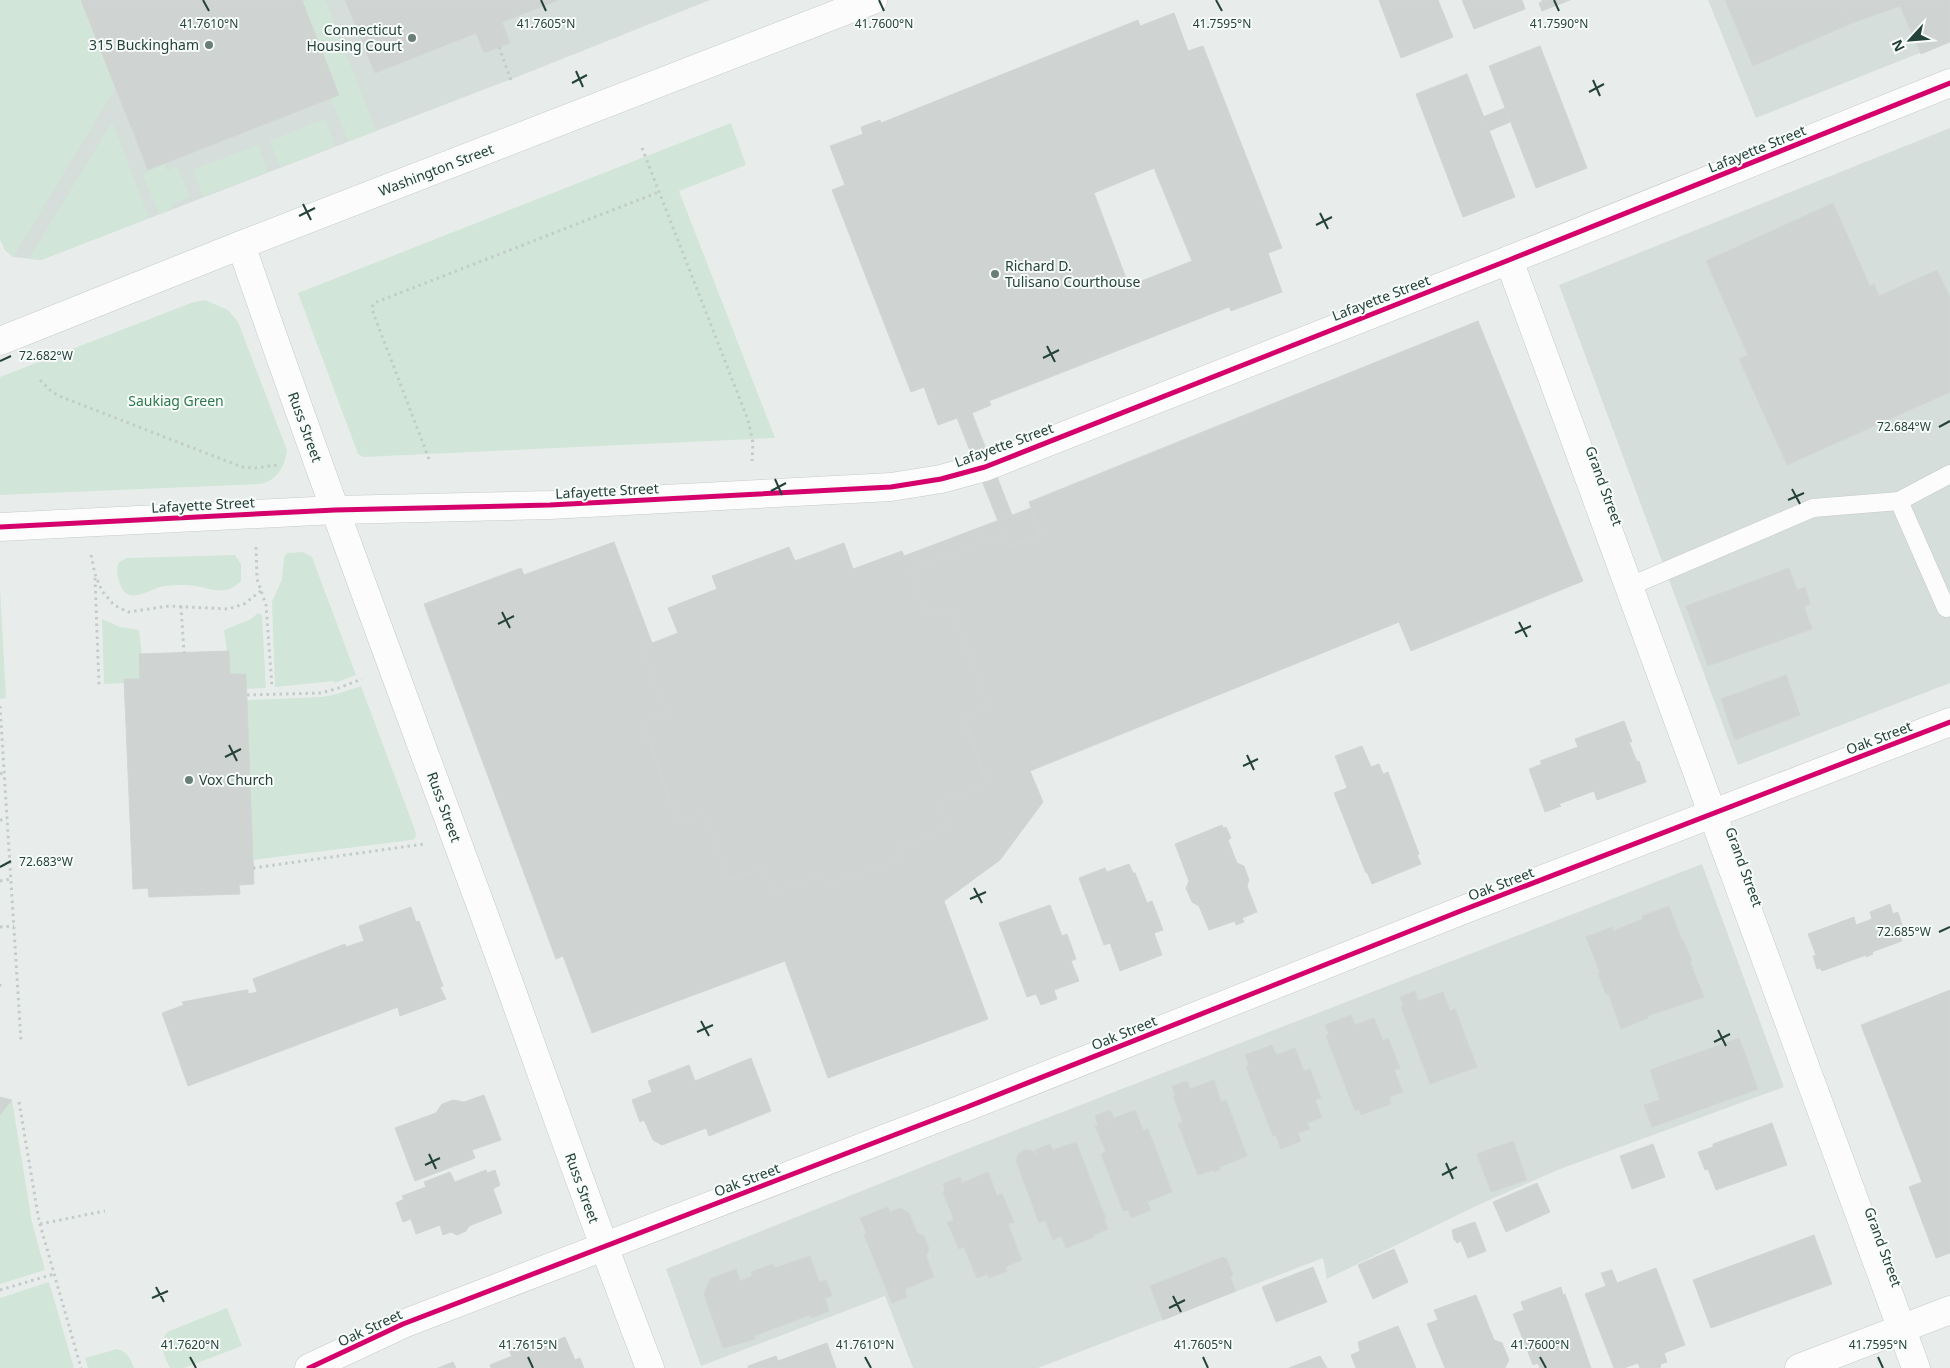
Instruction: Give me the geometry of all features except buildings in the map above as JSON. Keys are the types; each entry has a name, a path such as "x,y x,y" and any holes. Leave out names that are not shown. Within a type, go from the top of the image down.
{"street":[{"name":"Washington Street","path":"0,341 241,245 873,0"},
{"name":"Lafayette Street","path":"0,527 335,510 550,505 727,496 891,487 941,479 985,467 1950,83"},
{"name":"Russ Street","path":"241,245 335,510 650,1368"},
{"name":"Grand Street","path":"1509,260 1916,1368"},
{"name":"Oak Street","path":"309,1368 403,1324 967,1107 1454,914 1950,722"},
{"path":"1799,1368 1950,1310"}],"lane":[{"path":"1628,587 1813,508 1899,501 1950,474"},
{"path":"1899,501 1946,608 1950,606"}],"path":[{"path":"499,47 512,83"},
{"path":"642,148 748,420 753,443 752,461"},
{"path":"429,459 374,315 372,308 374,303 659,192"},
{"path":"40,380 59,396 242,467 255,468 278,465"},
{"path":"256,548 257,578 266,605 272,687"},
{"path":"91,554 95,574 99,684"},
{"path":"95,574 102,592 114,605 128,612 181,606 228,609 244,604 262,590"},
{"path":"181,606 184,653"},
{"path":"247,695 320,693 364,678"},
{"path":"0,706 2,763 5,772 21,1041"},
{"path":"0,774 5,772"},
{"path":"0,820 7,819"},
{"path":"254,868 426,844"},
{"path":"0,882 11,879"},
{"path":"0,927 14,926"},
{"path":"0,984 0,990"},
{"path":"19,1102 40,1224 81,1368"},
{"path":"40,1224 105,1211"},
{"path":"0,1290 54,1274"}],"shaded area":[{"path":"0,0 710,0 522,75 41,260 13,257 5,250 0,239"},
{"path":"1708,0 1950,0 1950,41 1756,118"},
{"path":"1950,128 1950,683 1738,765 1559,285"},
{"path":"1702,864 1784,1087 1560,1169 1478,1205 1327,1279 1323,1258 1038,1368 913,1368 885,1296 701,1366 666,1269 957,1153"}],"green space":[{"path":"0,0 81,0 115,88 13,257 5,250 0,239"},
{"path":"325,0 376,131 348,141 331,99 339,95 302,2"},
{"path":"325,119 335,146 280,167 270,141"},
{"path":"112,122 149,218 41,260 29,259"},
{"path":"731,123 746,165 679,191 775,438 363,457 358,454 298,293"},
{"path":"258,145 268,172 203,196 193,170"},
{"path":"164,163 167,171 177,167 190,197 172,204 173,208 159,214 143,175 148,170"},
{"name":"Saukiag Green","path":"205,300 228,310 238,322 287,450 280,472 276,476 260,484 0,495 0,377 191,303"},
{"path":"303,552 312,557 356,675 335,683 334,681 275,687 272,602 282,579 284,558 287,553"},
{"path":"235,555 241,564 241,581 228,589 222,590 174,585 160,587 142,594 131,595 122,589 117,574 119,562 127,558"},
{"path":"0,589 6,698 0,699"},
{"path":"258,613 262,615 266,688 246,689 230,674 224,630 251,619"},
{"path":"102,619 120,627 139,630 142,654 140,679 125,679 125,683 104,684"},
{"path":"361,686 416,833 415,838 412,840 253,860 247,700 322,697"},
{"path":"12,1100 32,1222 45,1270 0,1284 0,1115"},
{"path":"49,1282 74,1368 0,1368 0,1298"},
{"path":"227,1308 242,1346 184,1368 170,1368 162,1346 167,1332"},
{"path":"117,1349 128,1356 134,1368 88,1368 85,1358"}],"cycle path":[{"path":"0,527 335,510 550,505 891,487 941,479 985,467 1950,83"},
{"path":"309,1368 403,1324 967,1107 1463,910 1950,722"}],"place":[{"name":"Connecticut Housing Court","path":"412,38"},
{"name":"315 Buckingham","path":"209,45"},
{"name":"Richard D. Tulisano Courthouse","path":"995,274"},
{"name":"Vox Church","path":"189,780"}]}
